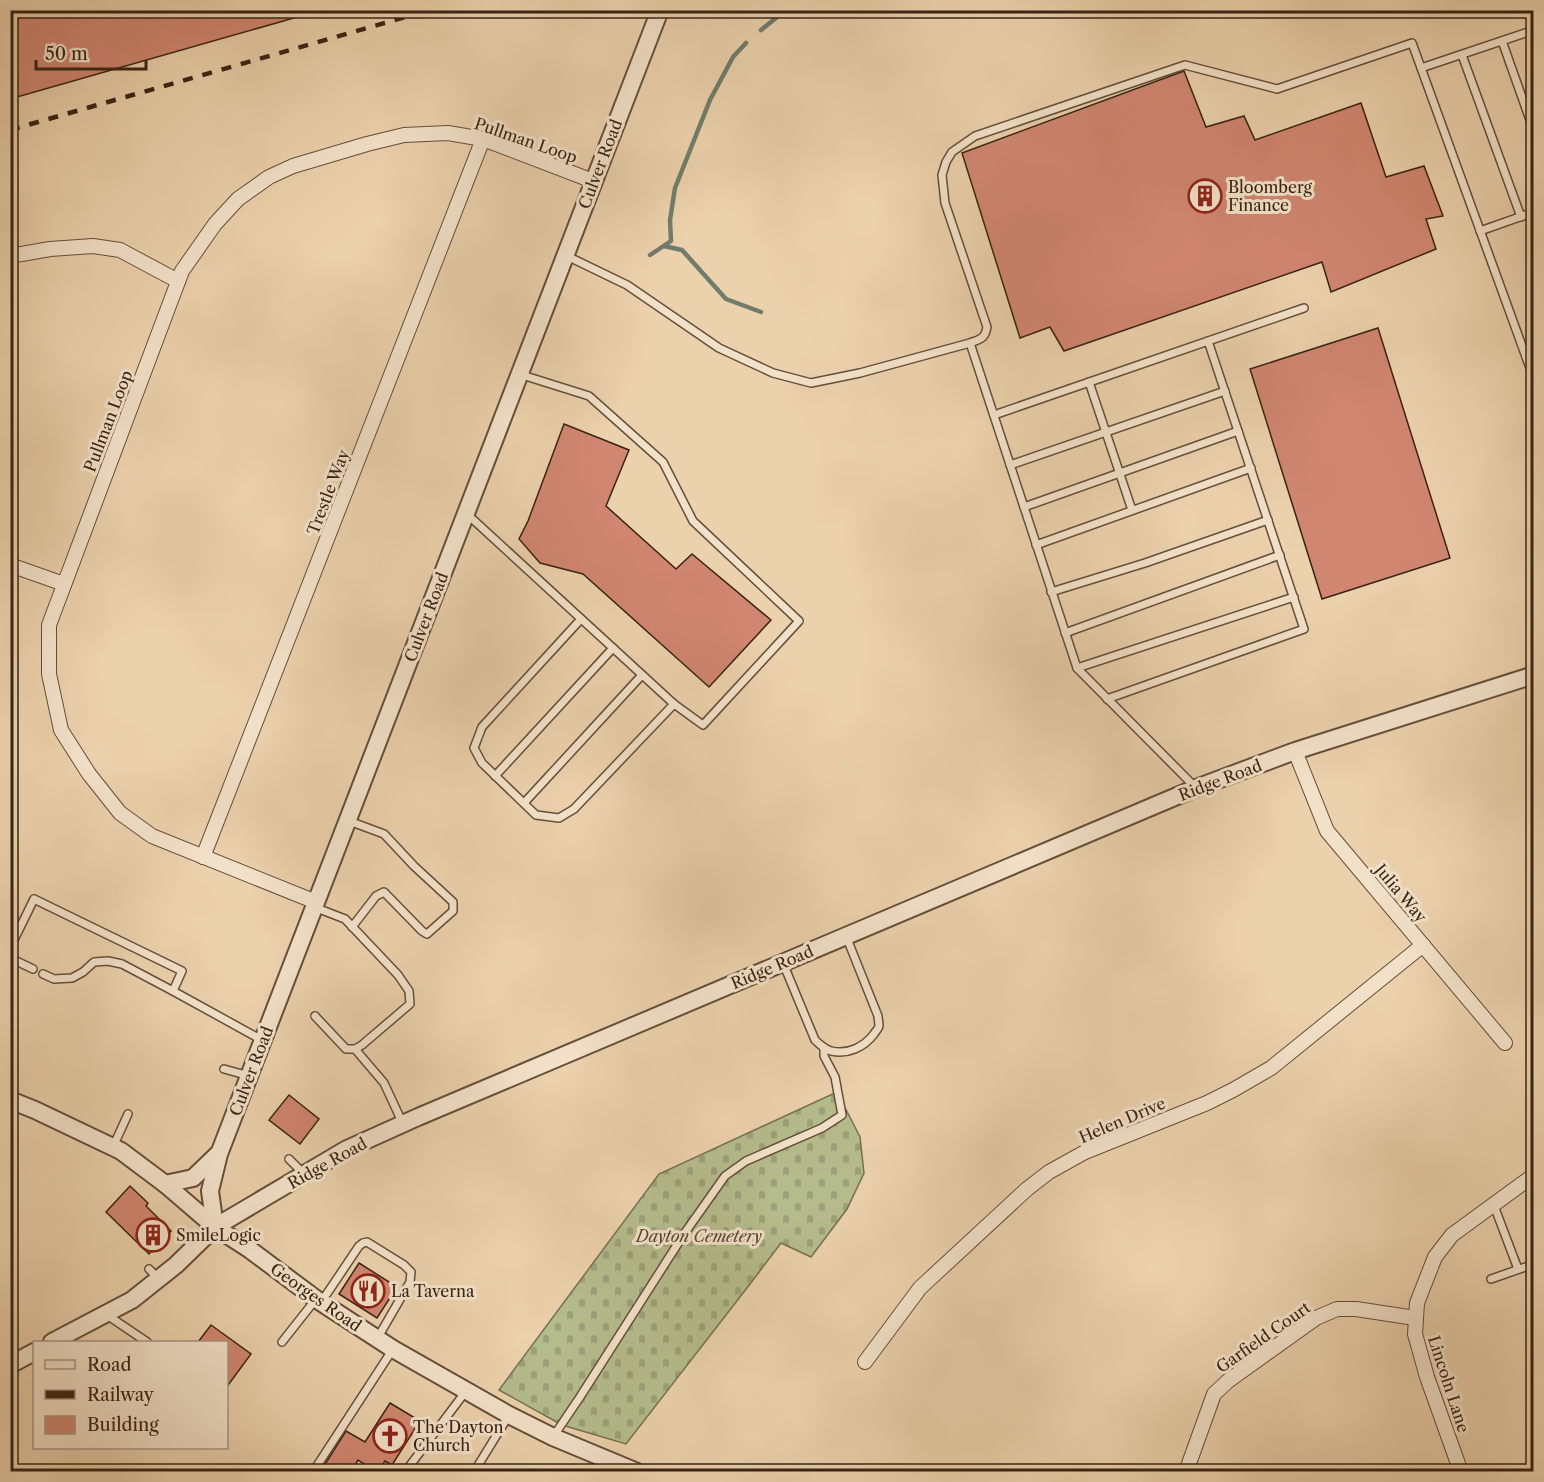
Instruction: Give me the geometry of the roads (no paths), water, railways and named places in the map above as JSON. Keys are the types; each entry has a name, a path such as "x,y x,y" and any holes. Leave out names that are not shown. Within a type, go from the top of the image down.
{"street":[{"name":"Culver Road","path":"215,1227 210,1191 219,1154 660,10"},
{"name":"Pullman Loop","path":"315,904 152,836 120,813 89,774 61,730 49,674 49,625 178,281 182,271 215,224 238,199 269,177 293,166 366,144 404,135 448,133 483,139 593,181"},
{"name":"Trestle Way","path":"203,857 483,139"},
{"path":"10,256 50,249 93,246 120,250 178,281"},
{"path":"10,565 64,584"},
{"name":"Ridge Road","path":"54,1341 132,1300 154,1274 176,1265 215,1227 347,1149 1196,788 1295,751 1533,675"},
{"name":"Julia Way","path":"1295,751 1327,831 1505,1043"},
{"name":"Helen Drive","path":"865,1362 920,1288 1027,1189 1049,1172 1085,1152 1207,1103 1271,1068 1423,945"},
{"name":"Georges Road","path":"12,1103 121,1151 165,1184 215,1227 249,1249 318,1301 393,1349 508,1415 552,1437 637,1472"},
{"path":"165,1184 193,1178 219,1154"},
{"name":"Lincoln Lane","path":"1461,1472 1427,1377 1415,1334 1417,1303 1435,1257 1452,1235 1533,1175"},
{"name":"Garfield Court","path":"1186,1472 1214,1394 1316,1318 1337,1310 1356,1308 1415,1318"},
{"path":"10,1365 33,1353"}],"lane":[{"path":"1421,68 1533,30"},
{"path":"1502,41 1533,131"},
{"path":"565,255 627,285 719,348 772,373 811,383 860,373 970,343 986,334 987,327 945,203 942,175 952,152 975,136 1185,65 1277,90 1412,43 1533,379"},
{"path":"1462,55 1521,217"},
{"path":"1480,231 1533,212"},
{"path":"993,415 1304,308"},
{"path":"1107,699 1304,629 1208,341"},
{"path":"970,343 1077,668 1196,788"},
{"path":"466,513 674,704 703,725 799,621 693,521 663,462 589,396 519,374"},
{"path":"1089,382 1132,510"},
{"path":"1010,465 1225,392"},
{"path":"1024,507 1238,431"},
{"path":"1036,545 1251,468"},
{"path":"1052,592 1145,563 1268,519"},
{"path":"1065,633 1280,555"},
{"path":"1077,668 1294,597"},
{"path":"581,619 482,727 474,748 482,763 536,815 559,818 574,809 674,704"},
{"path":"495,776 613,648"},
{"path":"524,803 642,675"},
{"path":"347,820 384,834 453,902 453,910 427,934 384,892 376,896 352,927"},
{"path":"10,948 34,899 182,971 173,991"},
{"path":"315,904 345,919 398,975 409,991 410,1004 355,1049 346,1049 315,1016"},
{"path":"783,963 815,1040 824,1048 839,1052 860,1047 869,1040 879,1026 878,1016 846,936"},
{"path":"10,958 33,969"},
{"path":"44,974 54,979 72,978 94,962 108,961 122,964 263,1041"},
{"path":"552,1437 684,1234 725,1176 746,1161 822,1128 842,1115 836,1077 824,1056 824,1048"},
{"path":"355,1049 384,1083 403,1124"},
{"path":"224,1069 249,1076"},
{"path":"113,1147 128,1114"},
{"path":"289,1159 304,1174"},
{"path":"1493,1203 1518,1269"},
{"path":"282,1342 318,1301 359,1246 367,1242 404,1264 411,1272 410,1282 377,1339"},
{"path":"1491,1279 1533,1264"},
{"path":"106,1314 146,1341"},
{"path":"313,1472 393,1349"},
{"path":"405,1472 466,1391"},
{"path":"474,1472 508,1415"}],"waterway":[{"path":"761,30 786,10"},
{"path":"650,255 671,241 670,220 675,188 710,100 733,57 746,43"},
{"path":"664,246 682,250 726,299 761,312"}],"railway":[{"path":"10,130 430,10"}],"place":[{"name":"Bloomberg Finance","path":"1205,196"},
{"name":"SmileLogic","path":"153,1235"},
{"name":"La Taverna","path":"368,1291"},
{"name":"The Dayton Church","path":"390,1436"}],"park label":[{"name":"Dayton Cemetery","path":"699,1236"}]}
